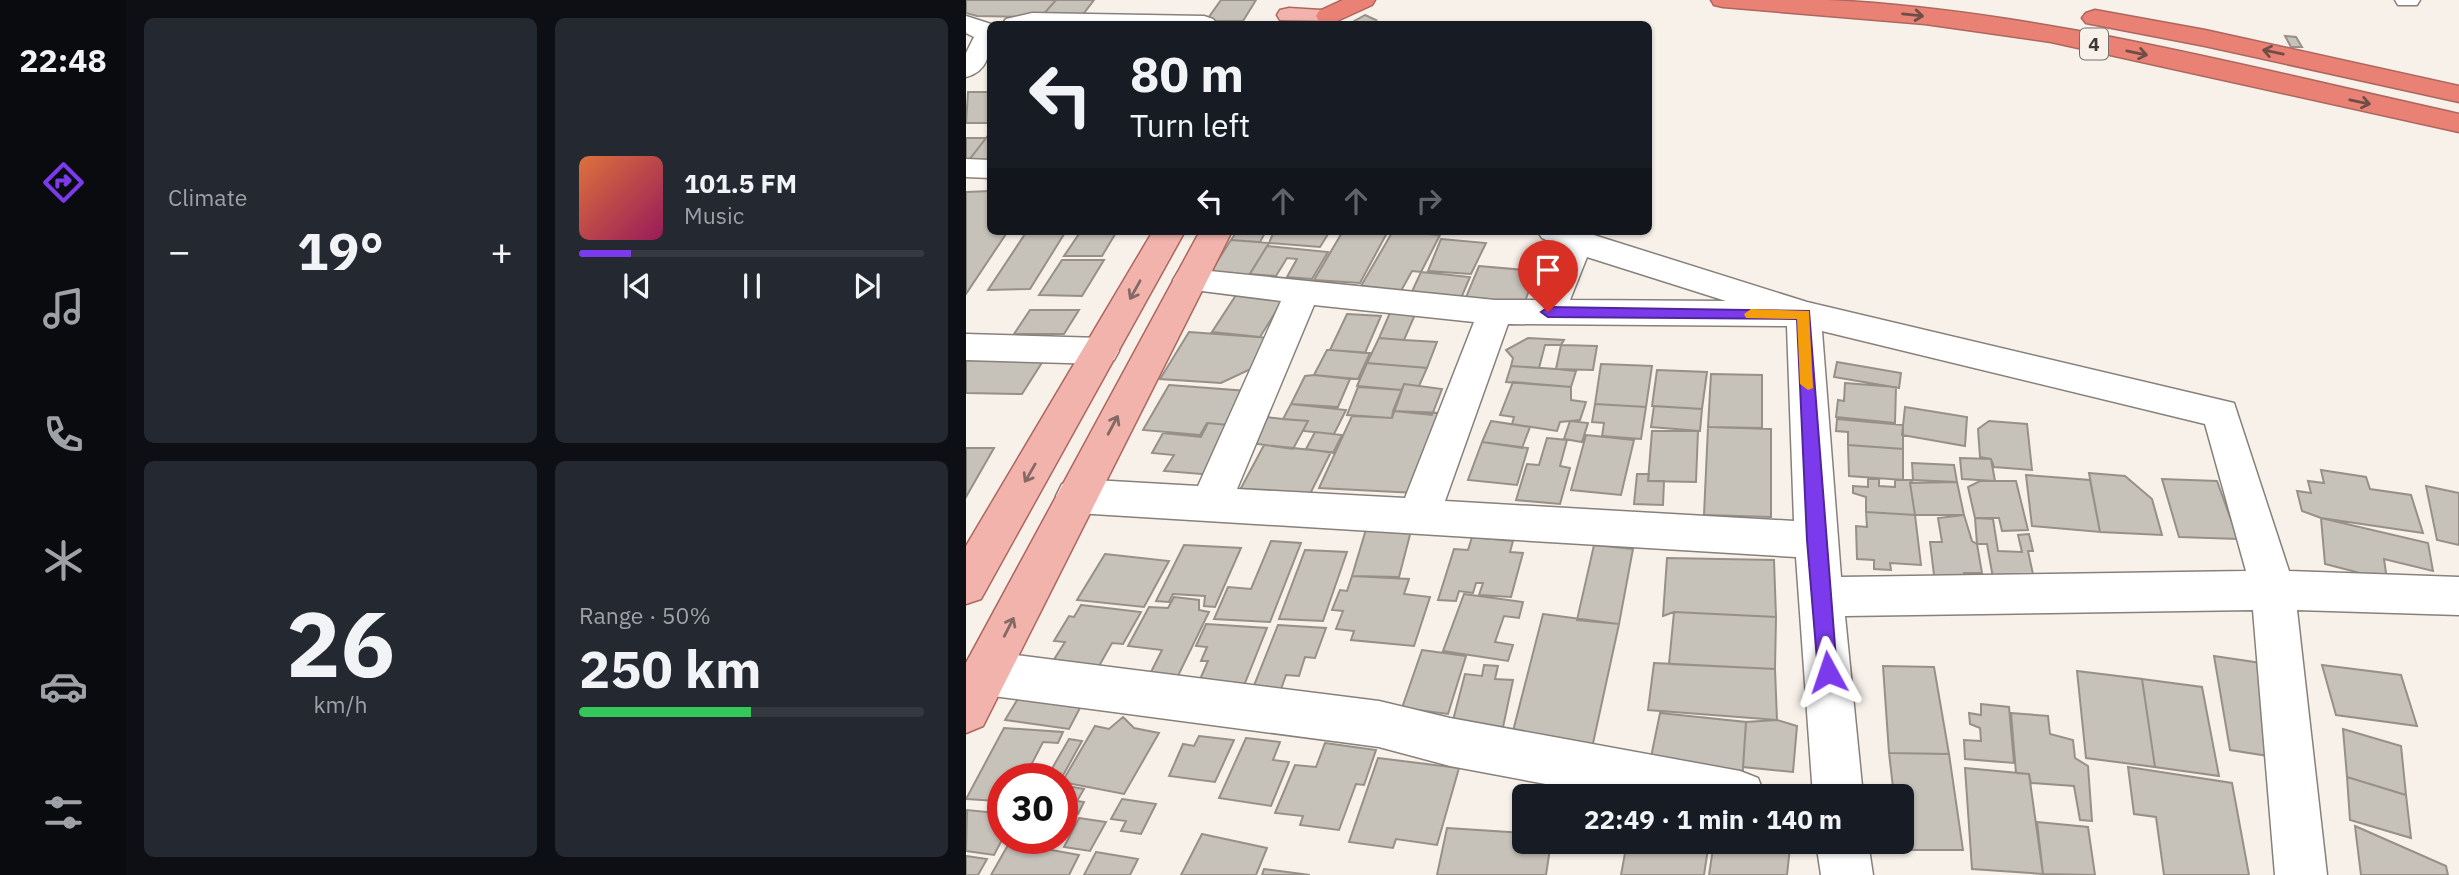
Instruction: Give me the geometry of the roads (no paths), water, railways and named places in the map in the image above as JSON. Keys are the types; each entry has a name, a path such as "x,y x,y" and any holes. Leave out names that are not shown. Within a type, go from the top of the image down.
{"highway":[{"path":"1330,14 1363,0"},
{"name":"4","path":"1723,0 1909,15 1993,25 2459,123"},
{"name":"4","path":"1989,0 2205,38 2459,94"}],"main road":[{"path":"1290,13 1330,14"},
{"path":"966,585 977,546 1101,351 1167,235"},
{"path":"976,691 1214,235"}],"street":[{"path":"966,69 986,43 980,28"},
{"path":"966,168 987,169"},
{"path":"1548,312 1565,237 1804,314 2221,413 2273,590 2301,875"},
{"path":"1190,280 1494,312 1804,314"},
{"path":"1211,503 1301,292"},
{"path":"1419,515 1494,312"},
{"path":"1804,314 1816,540 1837,784"},
{"path":"966,347 1101,351"},
{"path":"1076,496 1816,540"},
{"path":"1821,597 2273,590 2459,596"},
{"path":"976,691 1379,724 1450,742 1676,784"},
{"path":"1844,854 1847,875"}]}
